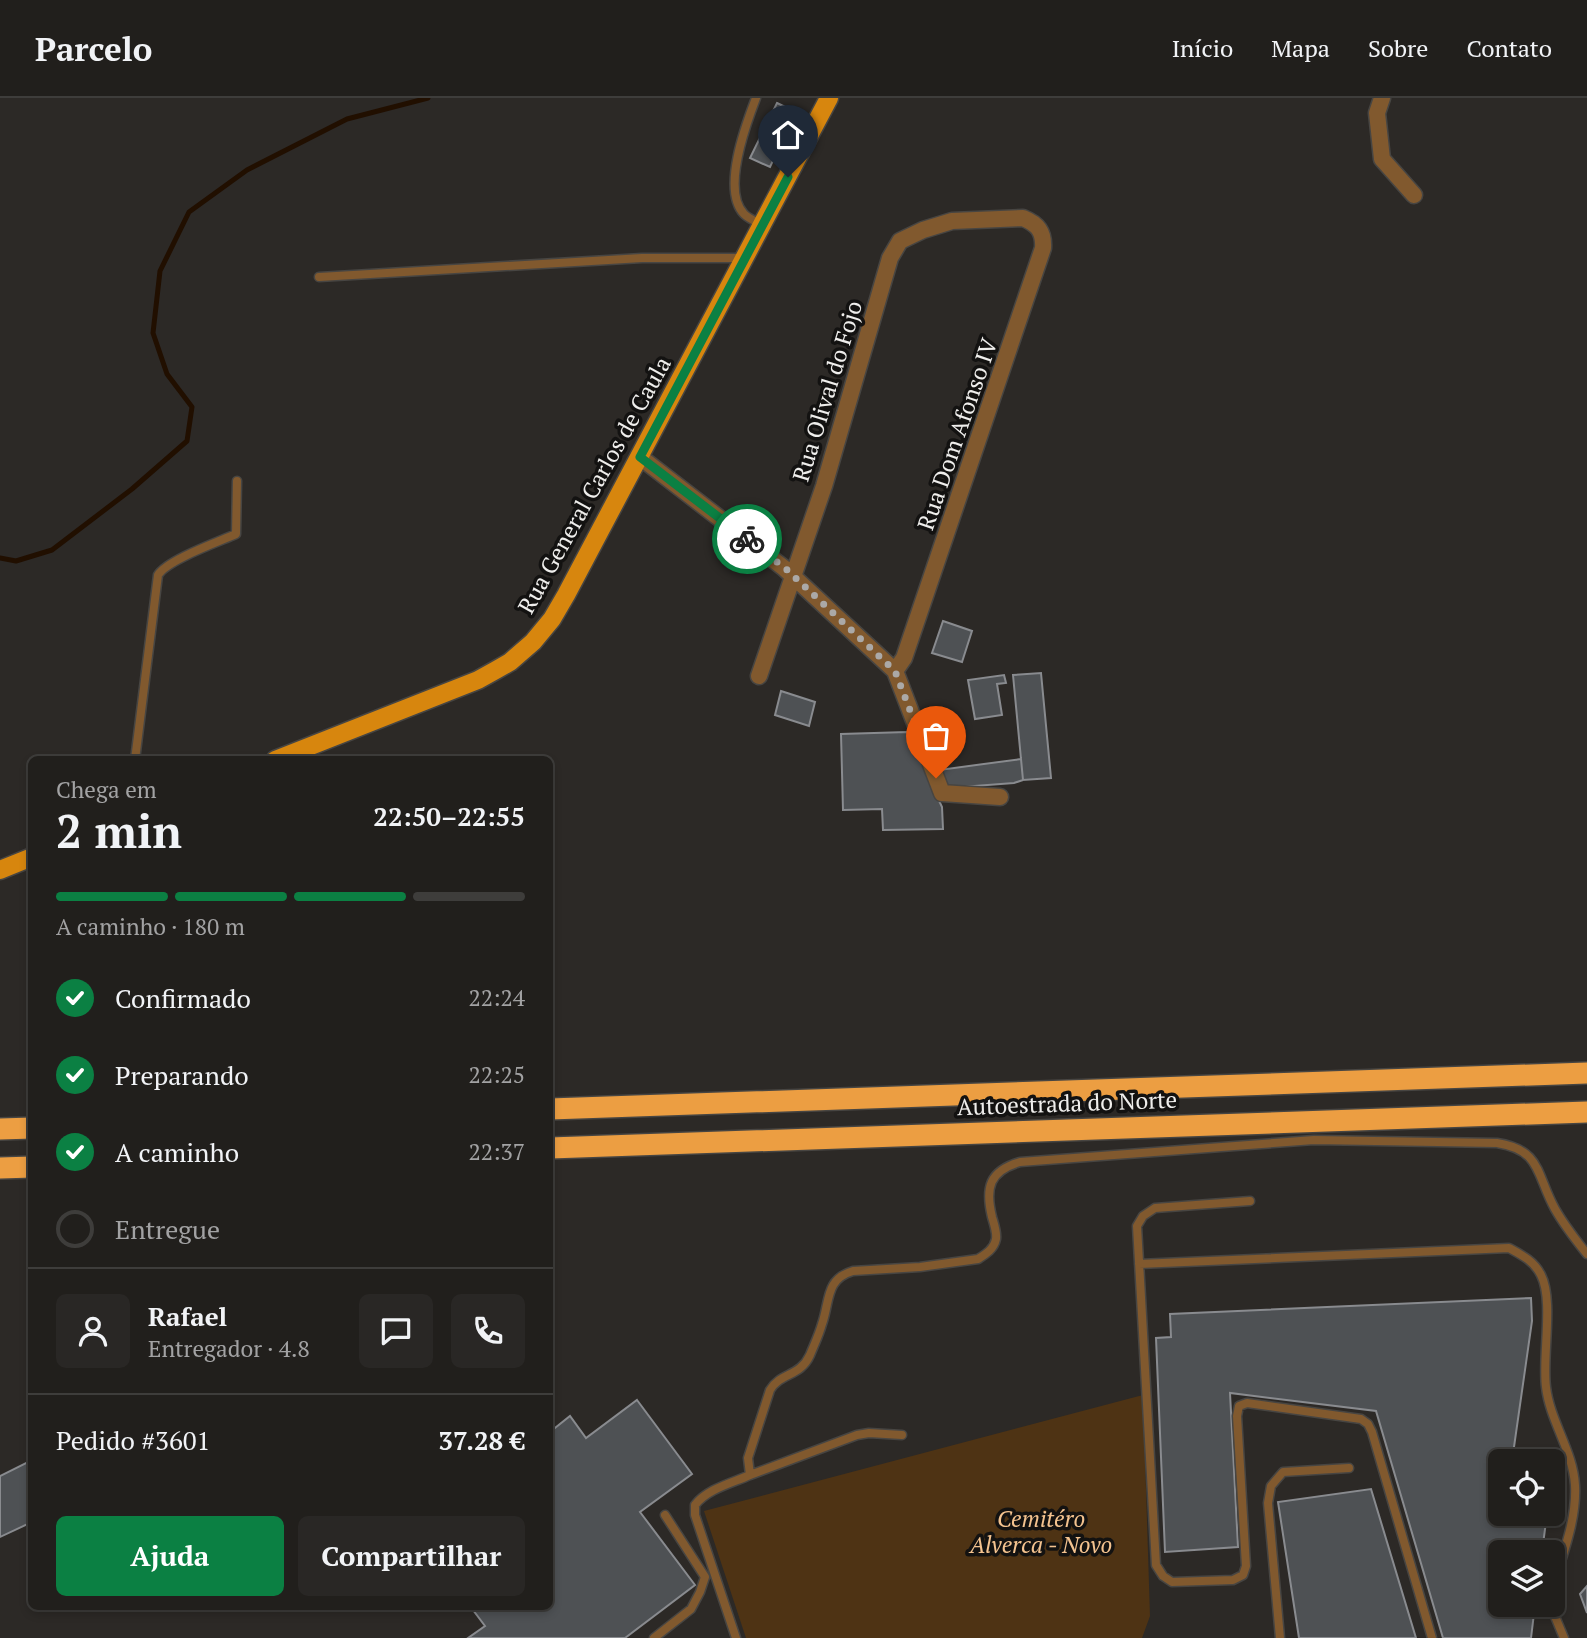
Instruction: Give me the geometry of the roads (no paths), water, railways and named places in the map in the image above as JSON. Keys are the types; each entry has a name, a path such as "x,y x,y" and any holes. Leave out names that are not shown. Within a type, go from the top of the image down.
{"highway":[{"name":"Autoestrada do Norte","path":"553,1109 1587,1073"},
{"name":"Autoestrada do Norte","path":"553,1148 1587,1112"},
{"path":"0,1129 28,1128"},
{"path":"0,1168 28,1167"}],"main road":[{"name":"Rua General Carlos de Caula","path":"285,756 478,680 522,653 543,631 556,612 640,457 829,98"},
{"path":"0,870 28,859"}],"street":[{"path":"1382,98 1377,113 1382,159 1414,195"},
{"name":"Rua Olival do Fojo","path":"759,676 827,474 890,258 900,241 952,221 1023,218"},
{"name":"Rua Dom Afonso IV","path":"895,671 909,646 1043,248 1041,230 1033,222 1023,218"},
{"path":"640,457 793,576 895,671 942,793 1000,797"}],"lane":[{"path":"755,98 738,149 735,188 742,211 763,225"},
{"path":"319,277 642,258 745,258"},
{"path":"135,756 158,575 161,569 172,562 236,534 237,481"},
{"path":"750,1475 748,1458 769,1390 773,1384 805,1365 837,1278 853,1272 978,1259 986,1255 996,1240 989,1198 993,1178 1000,1170 1020,1162 1314,1140 1513,1145 1522,1149 1535,1164 1555,1209 1587,1254"},
{"path":"1250,1201 1155,1208 1143,1216 1137,1226 1156,1565 1171,1582 1233,1580 1243,1574 1246,1566 1237,1416 1239,1406 1247,1403 1361,1419 1368,1424 1372,1432 1432,1638"},
{"path":"1139,1265 1509,1248 1528,1257 1541,1275 1547,1292 1545,1384 1549,1405 1570,1460 1575,1483 1574,1510 1565,1544"},
{"path":"737,1638 707,1552 695,1505 702,1497 750,1475 857,1435 902,1435"},
{"path":"1280,1638 1268,1503 1271,1486 1283,1472 1349,1468"},
{"path":"654,1638 691,1609 701,1592 705,1577 664,1515"},
{"path":"1555,1617 1563,1638"}],"waterway":[{"path":"0,558 16,561 52,550 132,489 187,441 192,407 167,374 153,333 160,271 189,212 247,170 347,119 428,98"}],"park label":[{"name":"Cemitéro Alverca - Novo","path":"1041,1531"}]}
